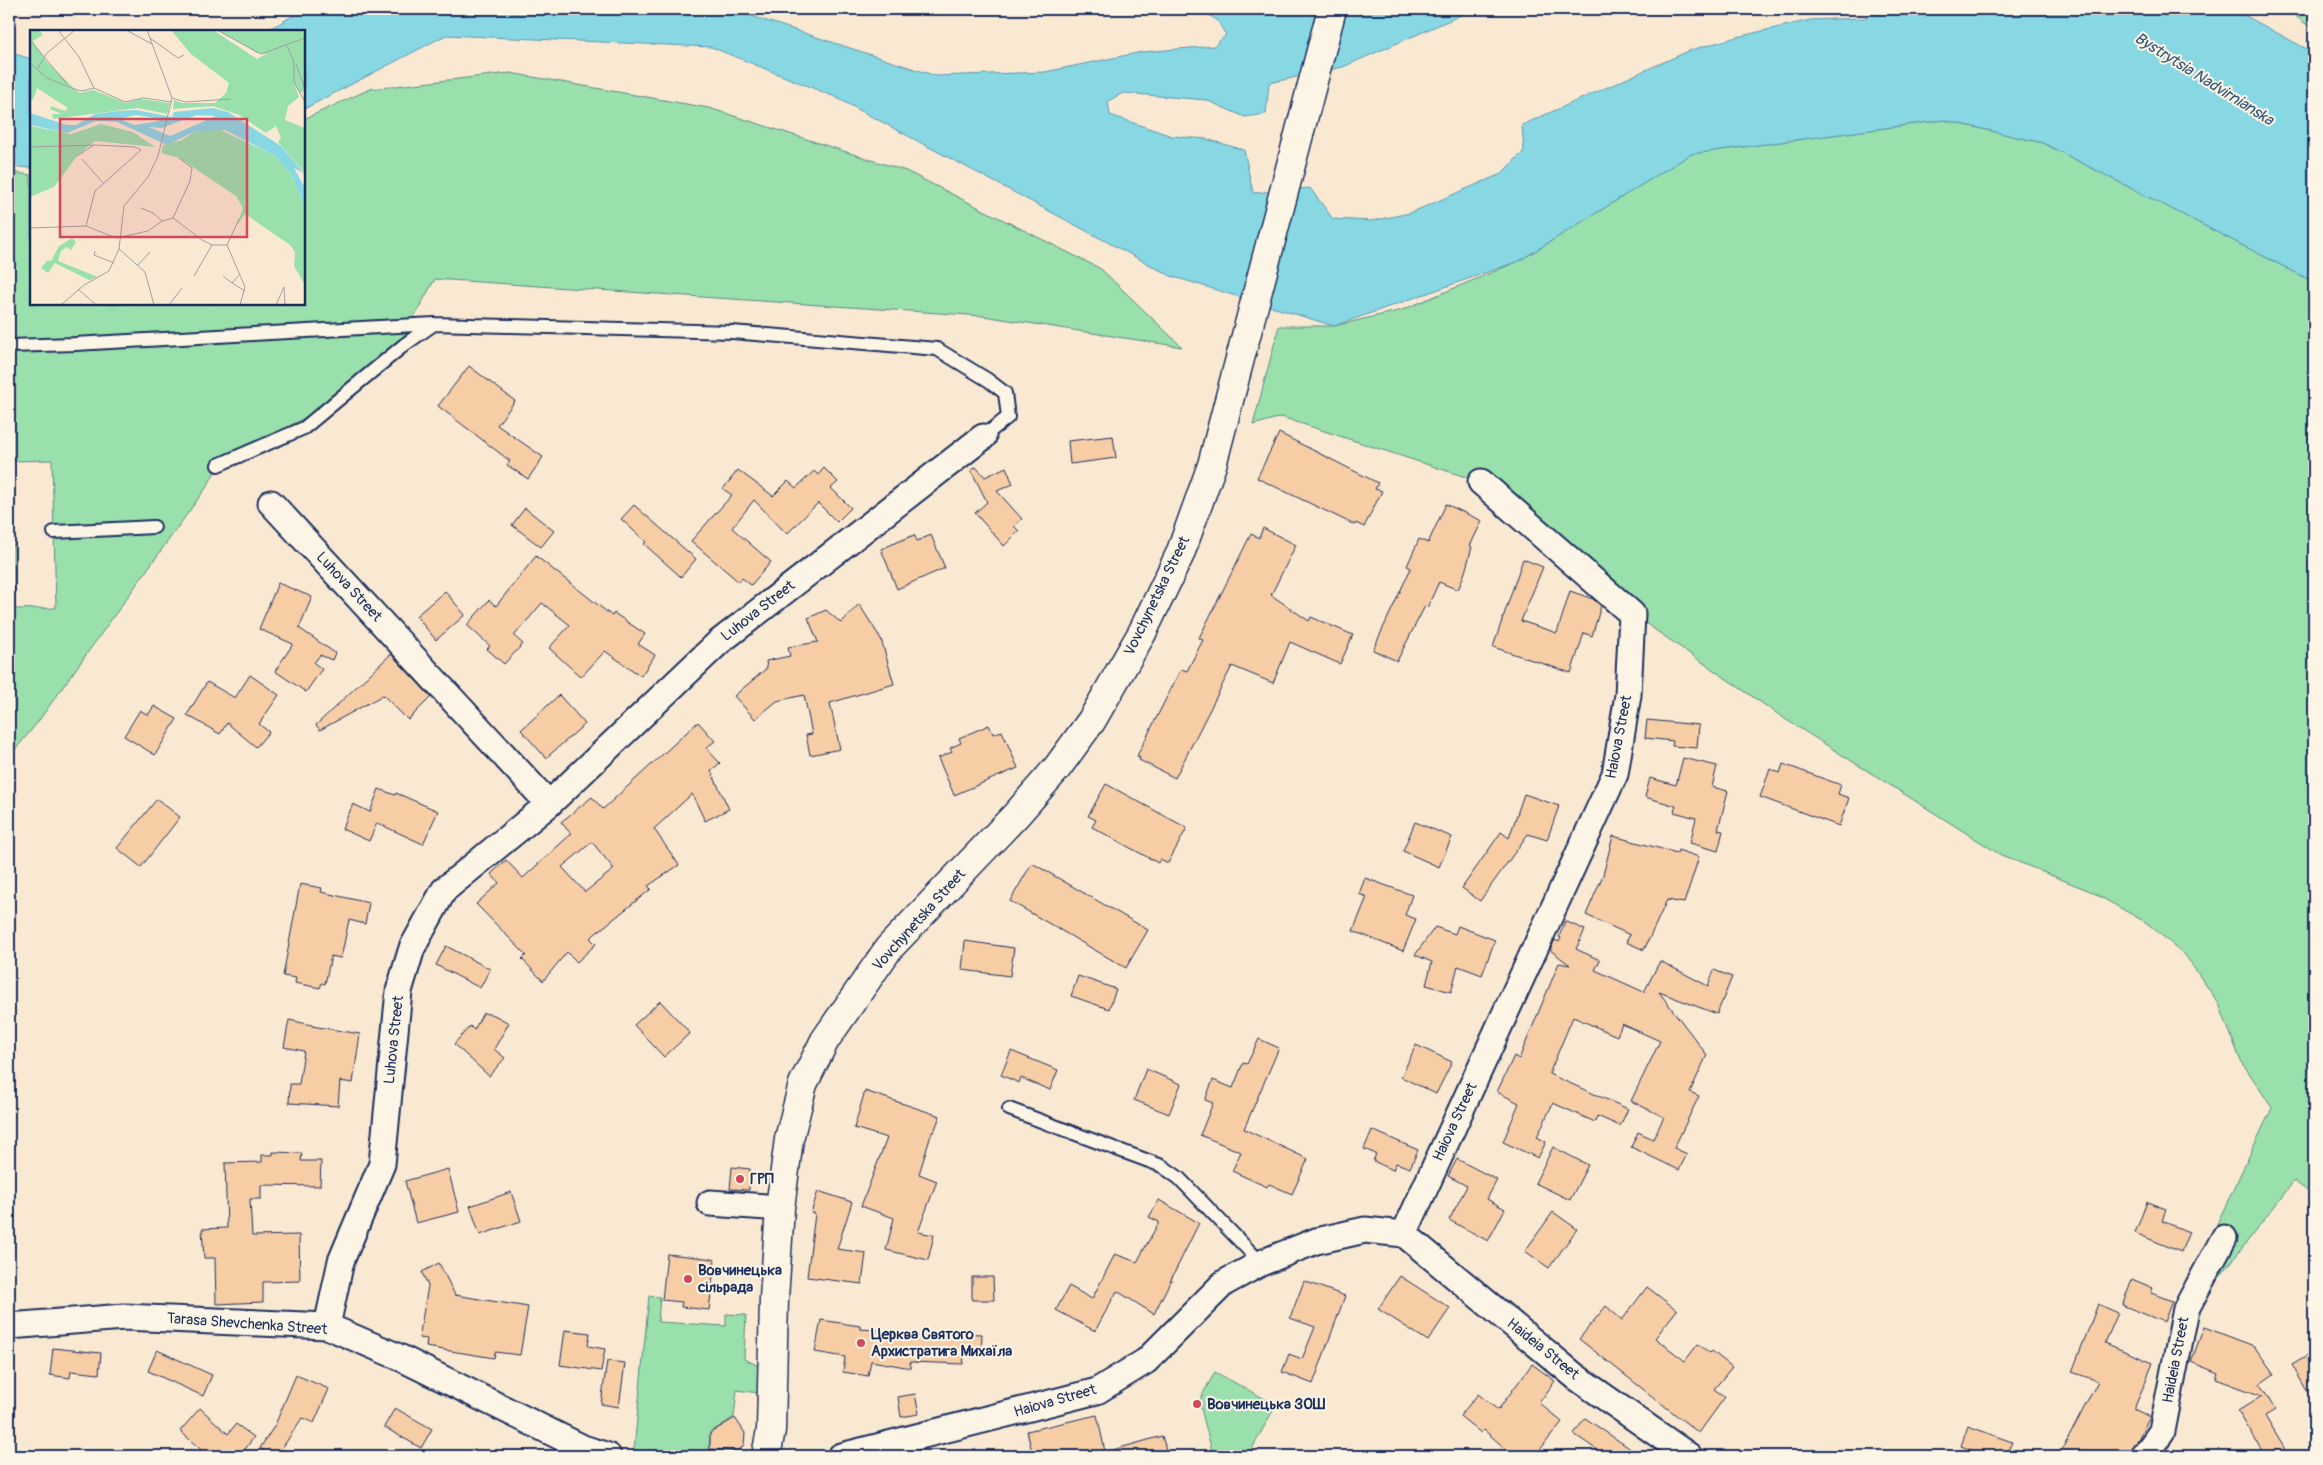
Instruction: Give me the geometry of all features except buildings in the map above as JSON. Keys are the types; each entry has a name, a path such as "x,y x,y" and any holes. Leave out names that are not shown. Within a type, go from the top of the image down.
{"street":[{"name":"Vovchynetska Street","path":"766,1456 770,1430 774,1299 780,1208 789,1139 803,1084 825,1040 889,948 1016,815 1057,768 1092,720 1142,633 1180,554 1212,465 1332,9"},
{"name":"Luhova Street","path":"327,1326 341,1261 382,1164 399,991 412,948 444,890 549,804 718,642 983,437"},
{"name":"Haiova Street","path":"841,1456 884,1451 1097,1391 1146,1361 1224,1283 1261,1263 1316,1241 1365,1230 1404,1234 1615,774 1628,696 1632,614 1481,482"},
{"name":"Luhova Street","path":"271,503 549,804"},
{"path":"710,1202 780,1208"},
{"name":"Haideia Street","path":"1404,1234 1576,1377 1689,1456"},
{"name":"Haideia Street","path":"2144,1456 2162,1431 2186,1308 2224,1238"},
{"name":"Tarasa Shevchenka Street","path":"9,1326 124,1317 327,1326 399,1357 583,1448 608,1456"}],"lane":[{"path":"9,346 434,324 732,332 938,349 988,380 1005,393 1008,417 983,437"},
{"path":"218,465 304,428 404,345 434,324"},
{"path":"54,532 154,528"},
{"path":"1009,1110 1162,1166 1180,1178 1261,1263"}],"green space":[{"path":"2286,9 2314,9 2314,30"},
{"path":"510,73 709,108 906,171 1101,269 1182,347 983,316 435,279 402,338 324,408 220,462 208,485 37,723 9,757 9,172 30,175 30,305 305,305 305,119 370,89","holes":["52,460 56,608 15,609 12,461"]},
{"path":"1944,120 2043,143 2314,282 2314,1196 2294,1181 2192,1313 2183,1295 2272,1108 2240,1059 2219,1004 2185,955 2147,923 2090,891 2001,855 1785,719 1632,614 1481,482 1281,417 1253,425 1279,326 1334,326 1402,310 1519,261 1691,154"},
{"path":"649,1296 660,1297 658,1322 726,1326 726,1314 746,1315 744,1359 759,1366 758,1393 737,1390 734,1417 710,1433 709,1450 738,1452 736,1456 663,1456 634,1450"},
{"path":"1215,1372 1276,1405 1248,1456 1213,1455 1199,1401"}],"water":[{"name":"Bystrytsia Nadvirnianska","path":"305,9 730,9 936,76 1045,72 1142,52 1214,46 1226,35 1217,20 1198,9 1475,9 1343,67 1269,83 1266,114 1245,117 1206,100 1123,93 1108,101 1110,115 1172,136 1206,139 1244,150 1253,193 1310,188 1333,219 1371,221 1410,213 1501,174 1524,151 1522,125 1691,50 1737,37 1810,20 1863,18 1886,9 2233,9 2314,53 2314,282 2043,143 1944,120 1691,154 1519,261 1334,326 1171,276 835,97 711,47 446,35 305,108 305,30 268,30"},
{"path":"9,52 30,59 30,168 9,166"}],"place":[{"name":"ГРП","path":"740,1179"},
{"name":"Вовчинецька сільрада","path":"688,1279"},
{"name":"Церква Святого Архистратига Михаїла","path":"861,1343"},
{"name":"Вовчинецька ЗОШ","path":"1197,1404"}]}
